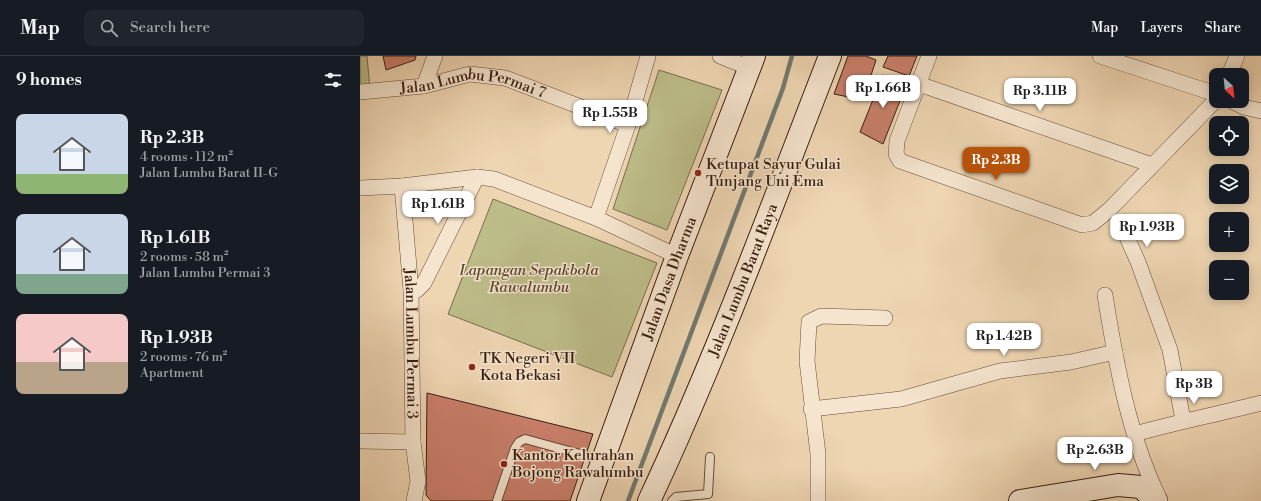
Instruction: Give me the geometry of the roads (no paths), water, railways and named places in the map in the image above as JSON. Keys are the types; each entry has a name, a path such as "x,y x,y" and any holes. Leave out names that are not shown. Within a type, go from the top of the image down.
{"street":[{"path":"424,86 435,56"},
{"path":"596,218 628,125 648,56"},
{"path":"720,56 752,62"},
{"name":"Jalan Lumbu Barat Raya","path":"649,501 678,440 742,285 830,56"},
{"path":"929,56 897,141 896,154 900,161 1082,225 1088,225 1109,210 1209,107"},
{"path":"1100,56 1209,92"},
{"path":"1232,68 1237,56"},
{"name":"Jalan Dasa Dharma","path":"588,501 677,256 752,62"},
{"name":"Jalan Lumbu Permai 7","path":"360,92 424,86 470,74 491,75 505,78 628,125"},
{"path":"919,84 1152,165"},
{"path":"1248,108 1261,111"},
{"path":"360,188 402,186 477,177 504,181 596,218 677,256"},
{"path":"411,290 417,290 424,283 477,177"},
{"name":"Jalan Lumbu Permai 3","path":"402,186 411,290 413,442 418,481 414,501"},
{"path":"1126,235 1138,262 1170,350 1183,420"},
{"path":"1105,295 1115,352 1135,434 1160,501"},
{"path":"818,501 818,454 811,409 807,361 809,322 821,316 885,318"},
{"path":"811,409 901,399 1000,371 1070,362 1115,352"},
{"path":"1135,434 1183,420 1217,415 1261,403"},
{"path":"360,441 413,442"},
{"path":"1020,501 1118,485 1141,487 1156,501"}],"lane":[{"path":"497,501 516,448 519,442 525,439 602,460"},
{"path":"672,501 676,497 707,498 710,457"}],"waterway":[{"path":"628,501 783,88 792,56"}],"place":[{"name":"Ketupat Sayur Gulai Tunjang Uni Ema","path":"698,173"},
{"name":"TK Negeri VII Kota Bekasi","path":"472,367"},
{"name":"Kantor Kelurahan Bojong Rawalumbu","path":"504,464"}],"park label":[{"name":"Lapangan Sepakbola Rawalumbu","path":"529,278"}]}
